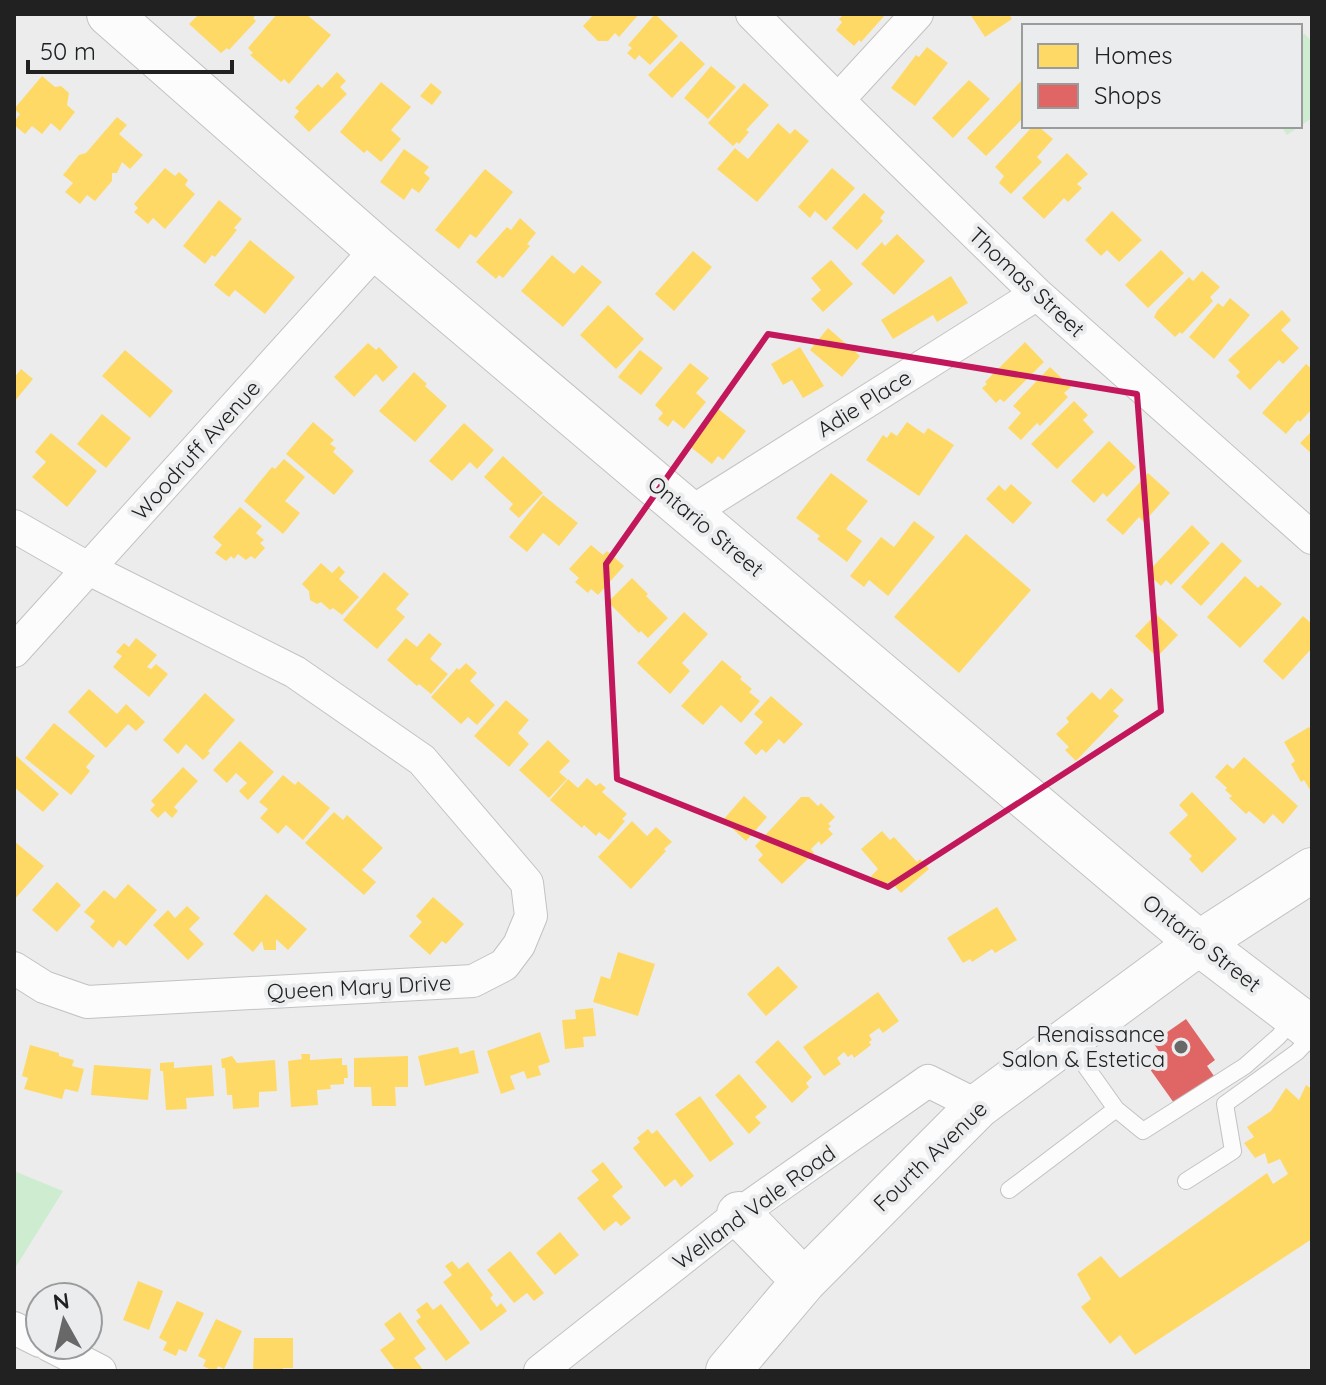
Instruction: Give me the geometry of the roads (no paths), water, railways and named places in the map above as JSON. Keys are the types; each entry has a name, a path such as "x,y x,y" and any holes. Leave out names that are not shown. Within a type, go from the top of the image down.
{"main road":[{"name":"Ontario Street","path":"109,14 377,249 1199,943 1307,1027"},
{"name":"Fourth Avenue","path":"728,1371 804,1281 978,1106 1199,943 1312,870"},
{"path":"739,1214 804,1281"}],"street":[{"name":"Thomas Street","path":"752,14 1037,294 1312,538"},
{"path":"838,100 917,14"},
{"name":"Woodruff Avenue","path":"14,651 377,249"},
{"name":"Adie Place","path":"690,513 1037,294"},
{"name":"Queen Mary Drive","path":"14,526 89,569 295,672 422,760 527,883 531,916 519,945 504,965 473,981 87,1002 44,987 14,968"},
{"name":"Welland Vale Road","path":"540,1371 739,1214 928,1081 978,1106"},
{"path":"80,1361 100,1371"}],"lane":[{"path":"1067,1040 1116,1109 1143,1131 1245,1066 1278,1037 1307,1027"},
{"path":"1186,1181 1233,1151 1225,1104 1297,1052 1307,1027"},
{"path":"1009,1190 1116,1109"}],"place":[{"name":"Renaissance Salon & Estetica","path":"1181,1047"}]}
